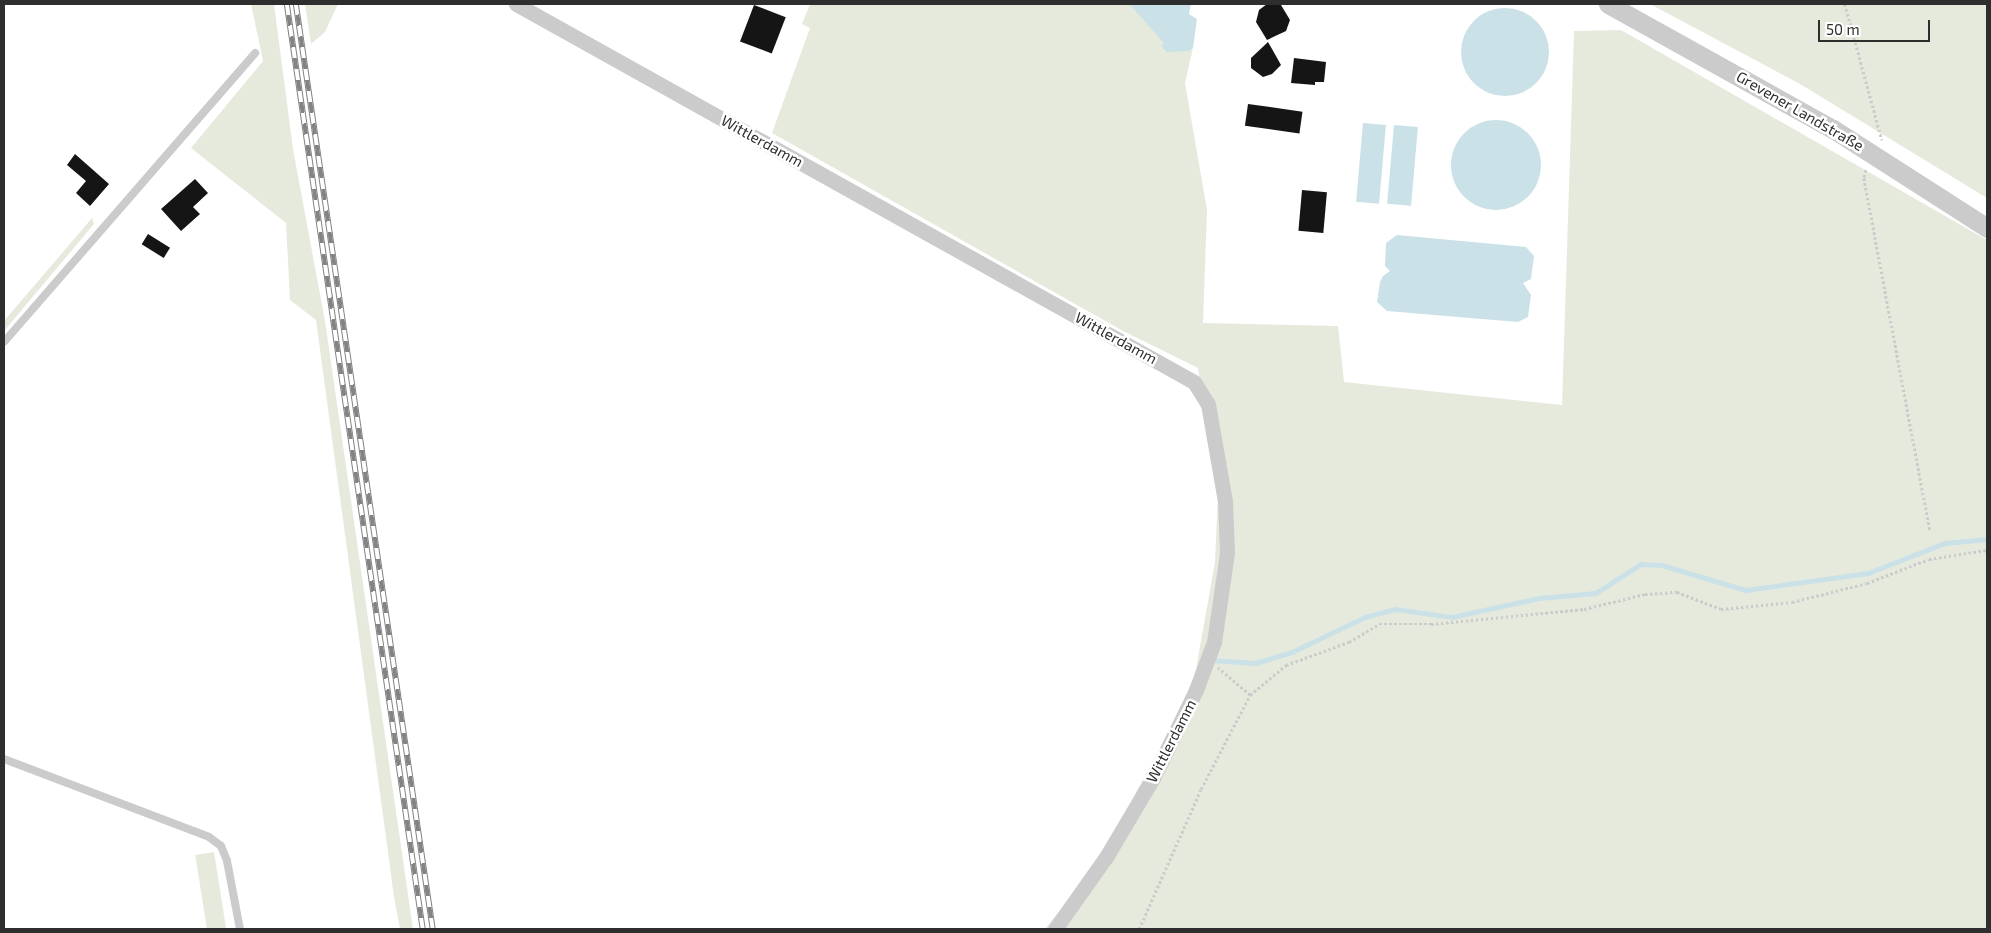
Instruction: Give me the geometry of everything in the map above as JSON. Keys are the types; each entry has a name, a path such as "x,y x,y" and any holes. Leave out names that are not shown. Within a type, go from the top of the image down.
{"street":[{"name":"Wittlerdamm","path":"516,4 1194,382 1208,404 1225,501 1227,553 1214,642 1175,738 1129,820 1055,929"},
{"name":"Grevener Landstraße","path":"1608,4 1879,148 1987,228"}],"lane":[{"path":"4,342 255,53"},
{"path":"4,759 209,837 221,846 227,861 240,929"}],"path":[{"path":"1845,4 1879,148 1864,178 1930,530"},
{"path":"1139,929 1201,789 1250,695 1286,665 1349,642 1379,624 1431,624 1584,609 1645,594 1677,592 1721,609 1792,602 1866,583 1929,560 1987,550"},
{"path":"1207,659 1250,695"}],"shaded area":[{"path":"251,4 274,4 293,149 325,321 413,929 400,929 394,897 316,320 290,300 286,223 191,148 263,61"},
{"path":"305,4 338,4 325,32 311,44"},
{"path":"810,4 1129,4 1165,43 1189,51 1193,48 1185,83 1207,210 1203,323 1338,326 1344,382 1562,405 1574,31 1621,30 1987,240 1987,929 1045,929 1096,867 1193,686 1215,562 1218,495 1198,368 1123,331 772,133 810,28 802,24"},
{"path":"1650,4 1987,4 1987,198 1800,84"},
{"path":"92,218 94,224 4,331 4,321"},
{"path":"214,852 226,929 207,929 195,855"}],"water":[{"path":"1129,4 1191,4 1189,14 1197,19 1193,48 1189,51 1167,52 1161,46 1164,43"},
{"path":"1496,8 1514,8 1530,15 1542,27 1549,43 1549,61 1542,77 1530,89 1514,96 1496,96 1480,89 1468,77 1461,61 1461,43 1468,27 1480,15"},
{"path":"1496,120 1513,123 1528,133 1538,148 1541,165 1538,182 1528,197 1513,207 1496,210 1479,207 1464,197 1454,182 1451,165 1454,148 1464,133 1479,123"},
{"path":"1363,123 1386,125 1379,204 1356,202"},
{"path":"1394,125 1418,127 1411,206 1387,204"},
{"path":"1397,235 1526,247 1534,256 1531,279 1523,283 1531,295 1528,317 1518,322 1387,311 1377,302 1380,282 1383,276 1390,271 1385,266 1386,243"}],"building":[{"path":"1267,4 1281,5 1290,20 1286,31 1267,40 1256,22 1259,10"},
{"path":"754,5 786,17 772,54 740,41"},
{"path":"1268,42 1281,65 1272,74 1263,77 1251,68 1251,58"},
{"path":"1294,58 1326,62 1324,82 1315,82 1315,85 1291,83"},
{"path":"1248,104 1302,112 1299,133 1245,126"},
{"path":"75,154 109,184 90,206 76,193 86,181 67,165"},
{"path":"195,179 208,193 193,207 200,214 181,231 161,209"},
{"path":"1302,190 1327,192 1323,233 1298,231"},
{"path":"148,234 170,248 164,258 142,244"}],"waterway":[{"path":"1211,660 1256,663 1292,652 1365,617 1395,609 1452,617 1539,598 1596,593 1641,564 1662,565 1746,590 1868,573 1945,543 1987,539"}],"railway":[{"path":"287,4 423,929"},
{"path":"296,4 433,929"}]}
